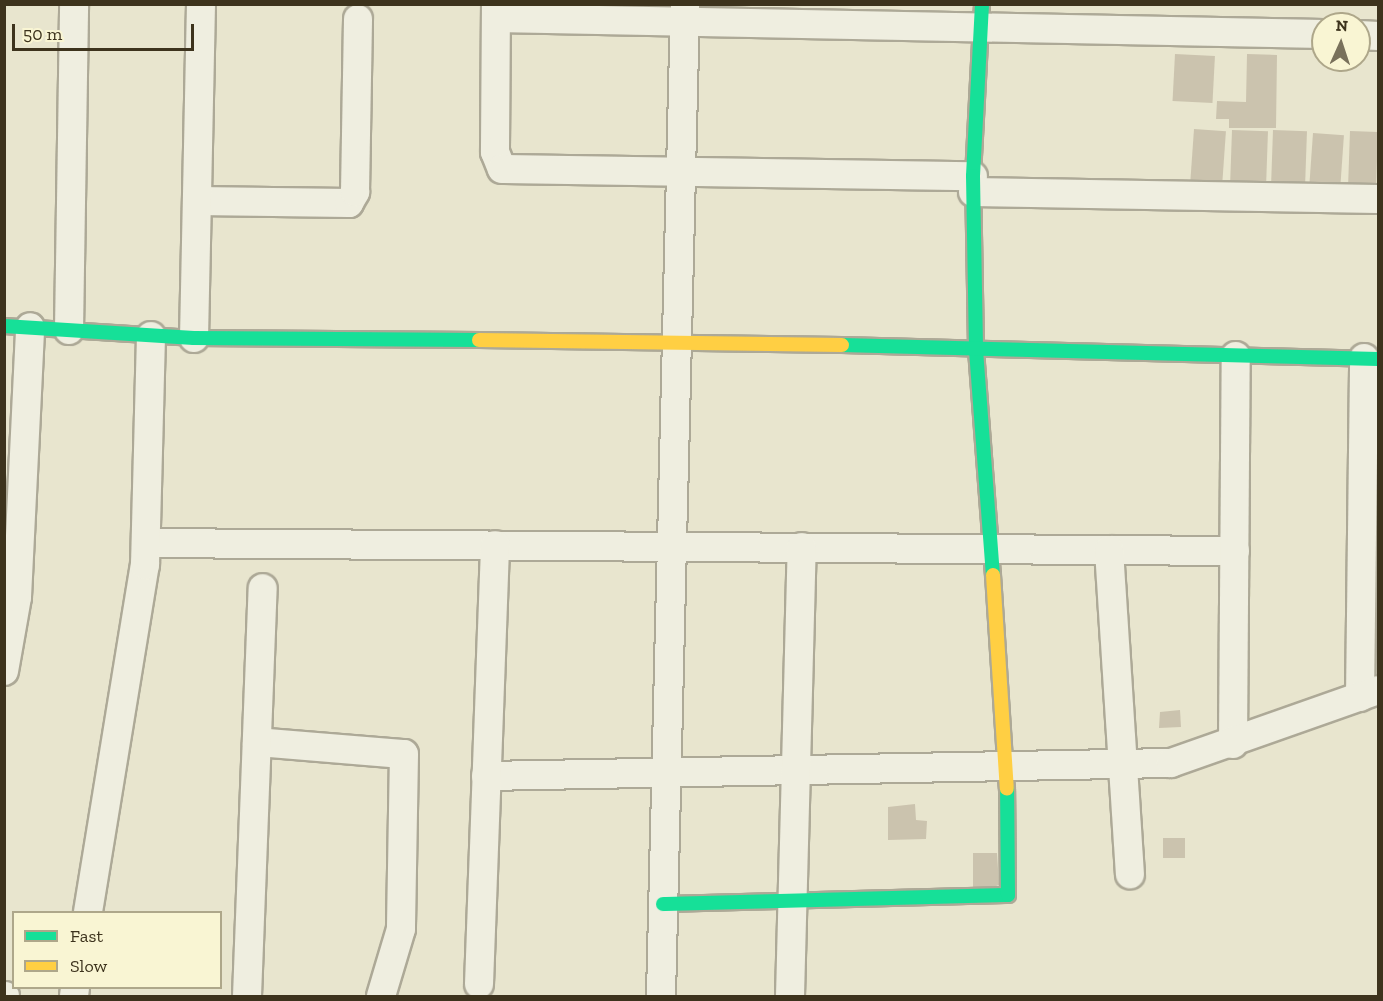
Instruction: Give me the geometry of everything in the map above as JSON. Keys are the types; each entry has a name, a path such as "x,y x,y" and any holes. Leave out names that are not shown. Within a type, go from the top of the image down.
{"street":[{"path":"69,330 74,4"},
{"path":"194,338 201,4"},
{"path":"1311,33 981,16 496,11 495,152 502,169 680,172 1378,199"},
{"path":"661,996 674,341 685,13"},
{"path":"663,904 1008,895 1007,767 976,350 973,184 981,16"},
{"path":"197,201 349,203 355,192 358,19"},
{"path":"4,671 17,597 17,326 194,338 674,341 1371,359 1369,694 1233,744 1171,763 486,776"},
{"path":"88,911 146,543 152,336"},
{"path":"1233,744 1236,356"},
{"path":"146,543 1235,550"},
{"path":"479,984 495,545"},
{"path":"790,996 802,547"},
{"path":"1109,550 1130,874"},
{"path":"247,996 263,588"},
{"path":"257,742 404,754 401,930 381,996"}],"building":[{"path":"1175,54 1215,56 1212,103 1173,101"},
{"path":"1247,54 1277,55 1276,128 1229,128 1229,119 1216,119 1217,101 1246,102"},
{"path":"1194,129 1226,131 1222,190 1190,188"},
{"path":"1232,130 1268,131 1266,193 1230,192"},
{"path":"1273,130 1307,131 1305,192 1271,191"},
{"path":"1350,131 1378,132 1376,195 1348,194"},
{"path":"1313,133 1344,135 1340,194 1309,192"},
{"path":"1365,629 1378,629 1378,652 1365,652"},
{"path":"1180,710 1181,727 1159,728 1160,712"},
{"path":"915,804 916,820 927,821 926,839 888,840 888,807"},
{"path":"1163,838 1185,838 1185,858 1163,858"},
{"path":"973,853 997,853 999,885 973,894"}],"traffic: fast":[{"path":"982,4 973,176 976,350 993,575"},
{"path":"4,326 194,338 479,340"},
{"path":"842,345 1378,359"},
{"path":"663,904 1008,895 1007,789"}],"traffic: slow":[{"path":"479,340 842,345"},
{"path":"993,575 1007,789"}]}
